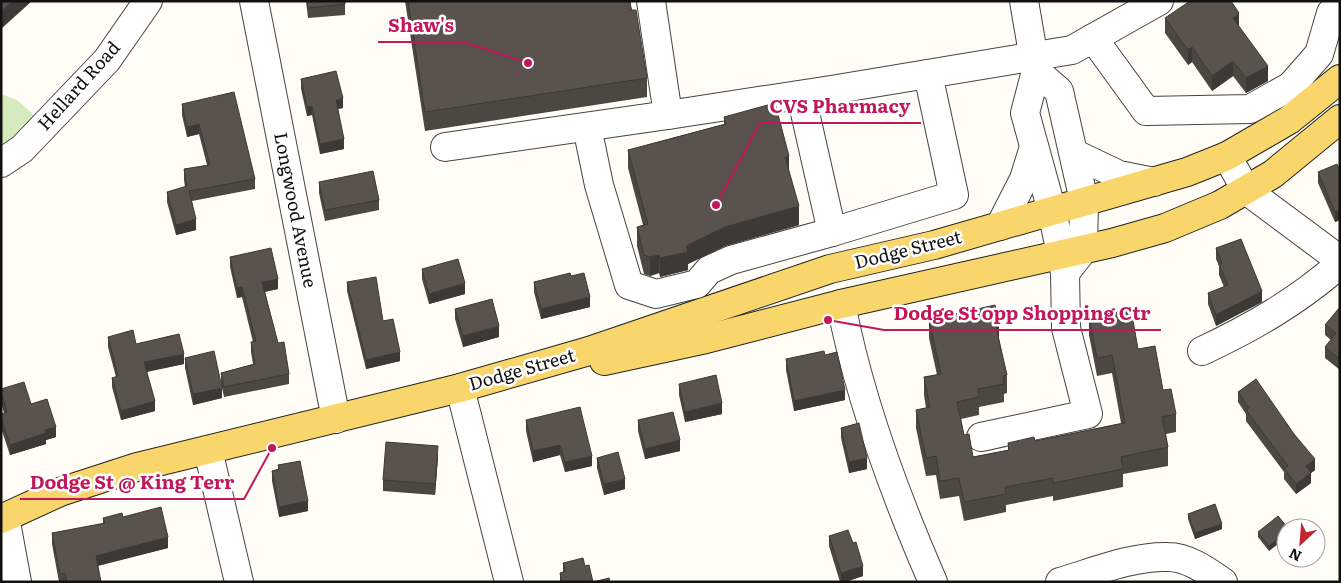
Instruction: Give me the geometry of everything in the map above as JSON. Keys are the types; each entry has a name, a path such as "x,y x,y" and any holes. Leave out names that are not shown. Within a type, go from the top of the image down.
{"main road":[{"name":"Dodge Street","path":"460,388 589,350 830,269 1000,226 1154,182 1227,156 1289,120 1299,96 1340,79"},
{"name":"Dodge Street","path":"3,518 68,489 137,467 336,418 460,388 706,340 841,304 1069,259 1165,228 1220,205 1273,174 1340,119"}],"street":[{"name":"Hellard Road","path":"1,163 22,149 107,60 148,1"},
{"name":"Longwood Avenue","path":"254,1 336,418"},
{"path":"651,1 668,115"},
{"path":"1024,1 1034,64 1025,113 1052,211 1069,259"},
{"path":"445,147 801,95 928,74 1034,64 1072,50 1159,1"},
{"path":"1093,38 1146,112 1250,109 1299,96 1319,54 1330,7"},
{"path":"981,438 1088,414 1066,328 1069,259 1084,202 1075,154 1059,91 1034,64"},
{"path":"587,127 599,185 630,284 656,294 697,284 709,270 731,260 954,195 928,74"},
{"path":"801,95 832,232"},
{"path":"1000,226 1024,180 1034,147"},
{"path":"1075,154 1119,175 1154,182"},
{"path":"1227,156 1246,190 1340,260"},
{"path":"1202,351 1278,312 1308,292 1340,264"},
{"path":"841,304 847,337 874,424 914,539 933,582"},
{"path":"460,388 509,582"},
{"path":"208,450 239,582"},
{"path":"3,518 17,582"},
{"path":"1066,581 1130,562 1169,557 1202,566 1223,582"}],"green space":[{"path":"1,94 17,100 34,115 32,129 1,155"}],"building":[{"path":"1,1 12,1 1,11"},
{"path":"307,1 345,1 345,4 308,8"},
{"path":"408,1 630,1 631,10 636,10 647,78 425,112"},
{"path":"1190,1 1231,1 1239,13 1233,18 1268,66 1246,78 1233,61 1212,76 1192,47 1188,50 1165,18"},
{"path":"336,71 343,98 336,100 344,139 320,144 312,106 307,107 301,79"},
{"path":"234,92 255,179 189,191 196,219 176,225 167,192 187,186 184,169 210,165 199,124 187,127 182,104"},
{"path":"775,103 789,156 785,157 799,206 725,227 686,246 688,252 660,258 659,255 650,257 644,255 637,227 648,224 628,150 726,124 724,117"},
{"path":"1337,164 1340,170 1340,210 1335,212 1318,172"},
{"path":"373,171 379,200 325,210 319,182"},
{"path":"1241,239 1262,291 1216,315 1208,293 1228,285 1219,264 1222,263 1216,248"},
{"path":"271,248 278,279 262,282 278,343 284,342 289,374 224,387 221,373 255,364 251,342 256,341 242,287 237,288 230,257"},
{"path":"458,259 465,283 429,294 422,269"},
{"path":"570,273 571,276 584,273 590,297 541,309 534,282"},
{"path":"376,277 383,321 393,319 400,352 366,360 347,282"},
{"path":"492,299 499,326 463,336 455,309"},
{"path":"995,305 999,323 995,323 1007,375 1003,376 1004,384 978,389 979,397 957,402 964,435 969,434 973,457 1009,450 1008,443 1034,437 1035,441 1125,423 1112,355 1097,358 1089,317 1131,309 1138,349 1155,346 1163,390 1171,389 1176,414 1162,417 1168,447 1121,457 1123,469 1053,483 1053,478 1005,487 1006,494 964,502 959,478 940,481 936,456 926,458 916,410 930,407 924,377 941,374 929,320"},
{"path":"1340,307 1340,359 1325,347 1336,333 1325,325"},
{"path":"133,330 136,344 179,334 184,354 144,362 155,401 121,411 112,378 118,376 108,337"},
{"path":"214,351 222,388 193,394 185,358"},
{"path":"824,351 825,355 837,352 845,390 794,401 786,359"},
{"path":"716,375 722,403 685,412 679,384"},
{"path":"1256,379 1294,434 1315,459 1306,466 1311,473 1296,484 1284,468 1288,466 1246,410 1249,408 1238,392"},
{"path":"24,382 31,404 47,399 56,427 45,430 46,433 10,445 1,418 1,414 7,412 1,389"},
{"path":"580,407 592,456 565,462 560,445 533,451 526,420"},
{"path":"673,412 680,440 645,449 638,420"},
{"path":"859,423 867,458 849,462 841,428"},
{"path":"386,442 438,446 435,484 383,480"},
{"path":"618,452 625,479 604,484 597,458"},
{"path":"300,461 308,501 279,507 272,471 279,469 278,465"},
{"path":"1215,504 1222,524 1195,533 1188,514"},
{"path":"161,507 168,537 96,556 101,582 67,582 65,573 60,574 52,533 105,523 103,518 122,513 123,517"},
{"path":"1278,516 1280,518 1276,518 1276,540 1269,546 1258,532"},
{"path":"848,530 853,543 856,542 863,566 841,573 829,536"},
{"path":"583,558 585,566 589,565 593,582 562,582 560,573 566,571 563,563"},
{"path":"609,578 610,582 593,582"}],"place":[{"name":"Shaw's","path":"528,63"},
{"name":"CVS Pharmacy","path":"716,205"},
{"name":"Dodge St opp Shopping Ctr","path":"828,320"},
{"name":"Dodge St @ King Terr","path":"272,448"}]}
